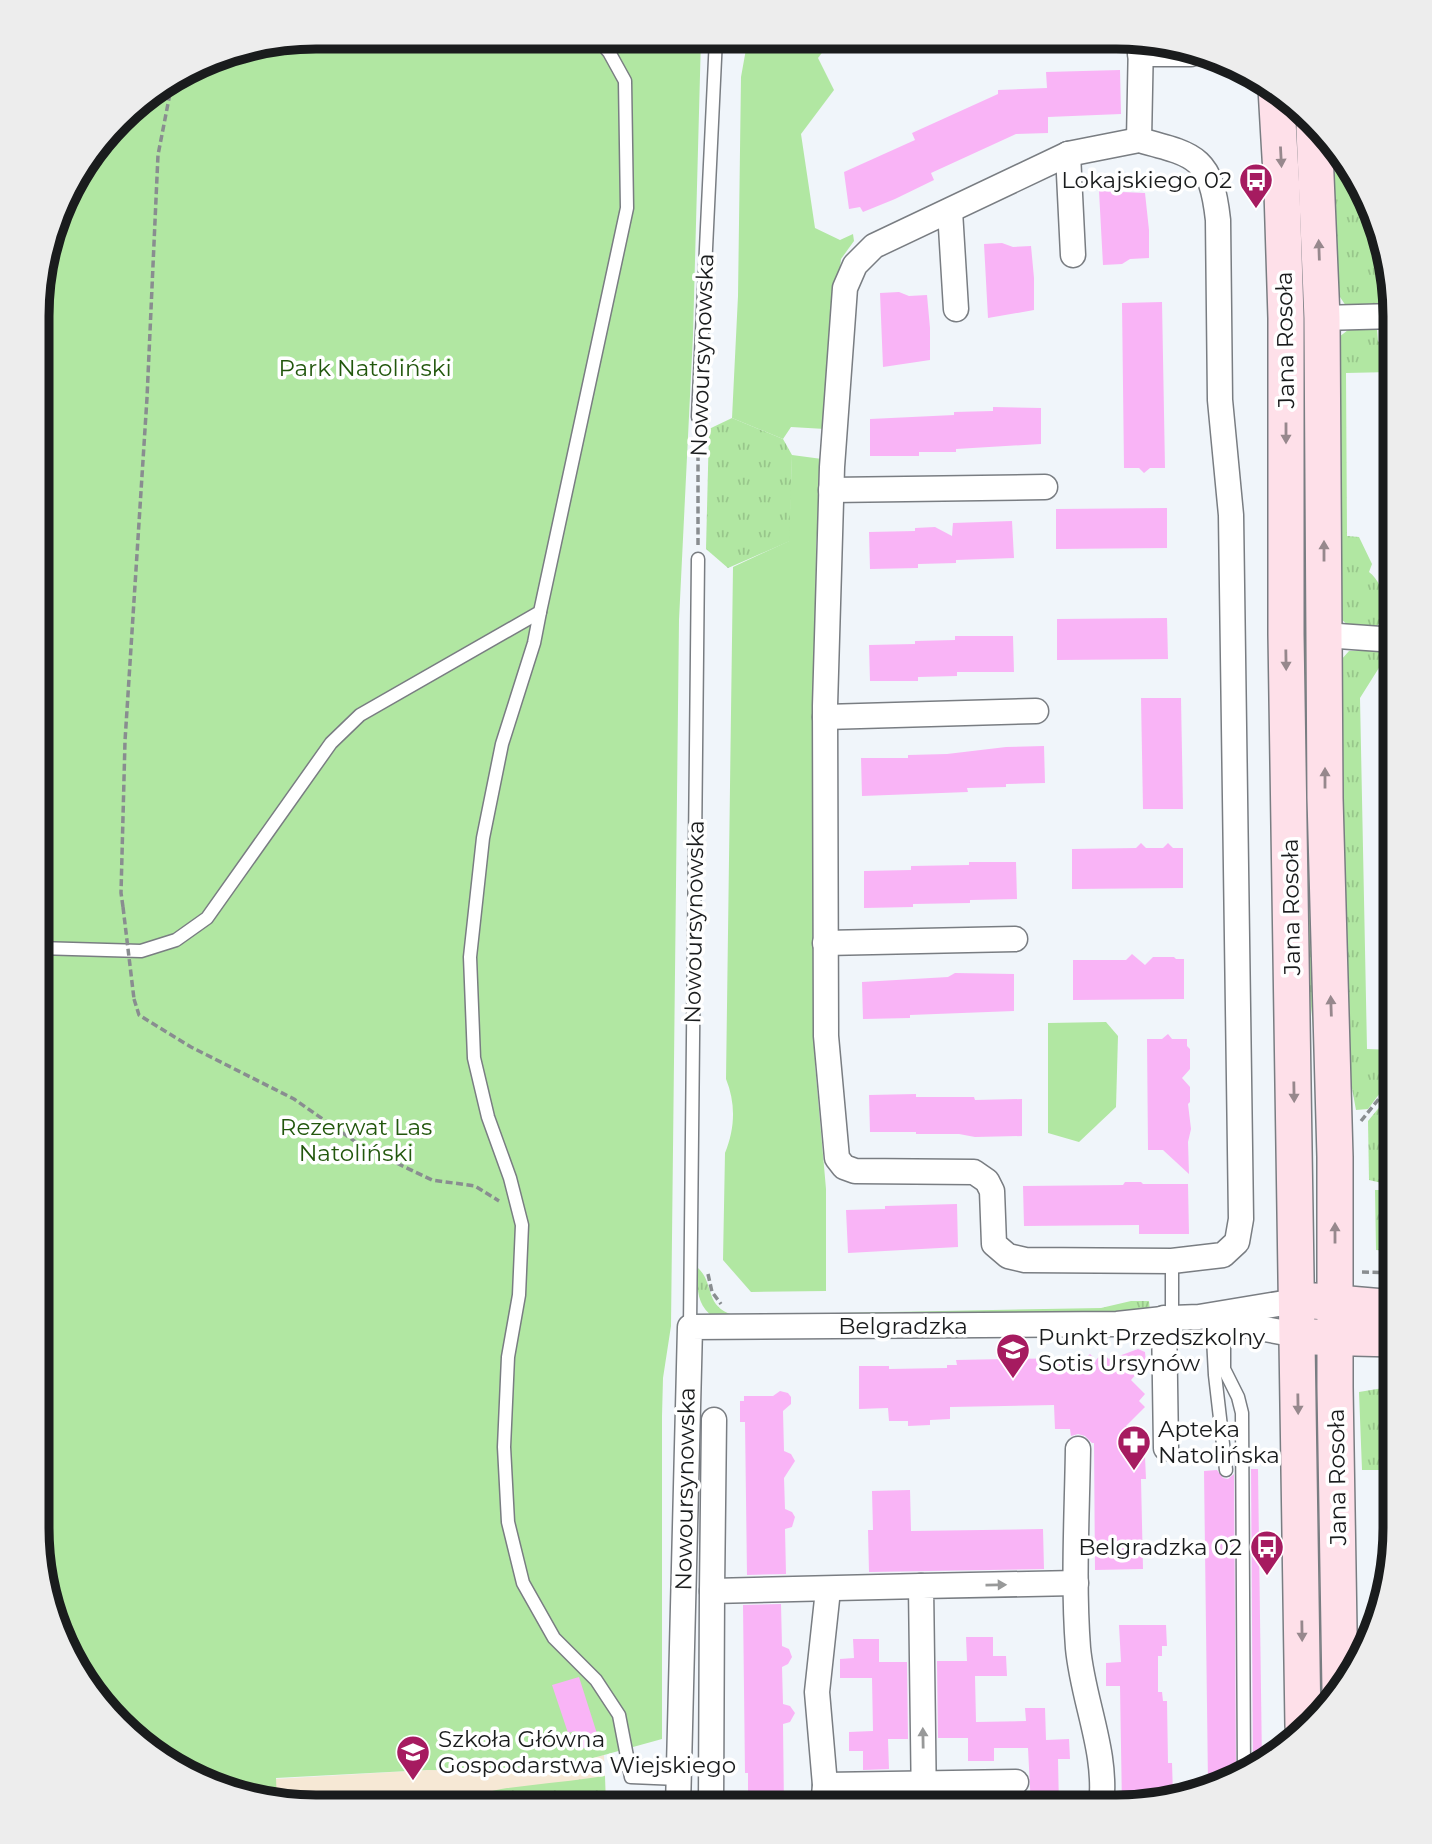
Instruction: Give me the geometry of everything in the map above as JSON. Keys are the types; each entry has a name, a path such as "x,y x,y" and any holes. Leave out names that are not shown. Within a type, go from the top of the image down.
{"street":[{"path":"1139,140 1140,50"},
{"name":"Jana Rosoła","path":"1277,103 1286,318 1286,634 1303,1719"},
{"name":"Jana Rosoła","path":"1314,137 1322,318 1325,798 1335,1157 1343,1287 1336,1338 1343,1668"},
{"path":"1139,140 1183,151 1204,167 1215,190 1218,220 1220,400 1231,515 1241,1219 1237,1242 1223,1255 1172,1261 1025,1261 1008,1256 994,1244 992,1191 987,1181 974,1172 855,1171 844,1167 837,1158 827,1036 825,717 831,491 845,288 855,265 874,246 1068,154 1139,140"},
{"path":"1068,154 1073,255"},
{"path":"950,211 956,309"},
{"path":"1322,318 1383,316"},
{"path":"831,491 1045,487"},
{"path":"1324,635 1383,639"},
{"path":"825,717 1036,711"},
{"path":"825,943 1015,939"},
{"name":"Belgradzka","path":"1212,1319 1296,1301 1343,1287 1383,1303"},
{"path":"1166,1448 1168,1318"},
{"name":"Belgradzka","path":"690,1327 1117,1324 1168,1318 1212,1319 1297,1335 1336,1338 1383,1351"},
{"name":"Nowoursynowska","path":"678,1795 690,1327"},
{"path":"712,1795 714,1420"},
{"path":"1078,1449 1078,1650 1102,1767 1101,1795"},
{"path":"712,1591 1076,1583"},
{"path":"921,1586 924,1795"},
{"path":"824,1795 817,1692 828,1590"},
{"path":"931,1795 1016,1782"}],"lane":[{"path":"606,49 625,80 627,208 534,643 502,744 483,838 470,957 474,1058 488,1117 510,1178 522,1225 519,1295 508,1357 504,1447 508,1522 523,1583 554,1638 596,1680 619,1714 631,1777 678,1779"},
{"name":"Nowoursynowska","path":"698,417 715,49"},
{"name":"Nowoursynowska","path":"690,1327 698,559"},
{"path":"49,948 141,951 176,940 207,918 331,743 360,715 540,612"},
{"path":"1168,1318 1172,1261"},
{"path":"1212,1319 1224,1369 1242,1413 1244,1762"},
{"path":"1212,1319 1226,1470"},
{"path":"1217,1392 1234,1390"}],"path":[{"path":"170,93 158,155 147,398 125,741 121,893 134,999 139,1015 191,1047 294,1099 363,1147 432,1180 475,1186 496,1198 522,1225"},
{"name":"Nowoursynowska","path":"698,417 698,559"},
{"path":"1360,1123 1383,1094"},
{"path":"1343,1287 1383,1276"}],"shaded area":[{"name":"Szkoła Główna Gospodarstwa Wiejskiego","path":"604,1755 606,1795 316,1795 281,1793 232,1781 427,1770 546,1771"}],"green space":[{"name":"Park Natoliński","path":"316,49 701,49 693,335 679,620 671,1326 663,1378 662,1416 662,1739 546,1771 427,1770 276,1778 277,1792 214,1775 153,1740 127,1717 94,1676 69,1630 51,1563 49,316 51,281 58,247 69,214 85,182 104,153 127,127 153,104 182,85 230,63 281,51"},
{"path":"746,49 825,49 818,58 834,90 801,134 815,228 840,240 853,234 854,241 841,259 825,429 791,427 783,439 732,418 738,296 741,77"},
{"path":"1333,161 1347,182 1369,230 1379,271 1380,298 1377,305 1346,306 1338,294"},
{"path":"1299,244 1307,315 1316,1059 1307,964"},
{"path":"1348,330 1377,330 1378,341 1383,347 1383,372 1346,373 1347,536 1359,537 1372,564 1369,572 1382,591 1383,615 1375,628 1350,627 1341,619 1339,337"},
{"path":"732,418 783,439 792,455 790,541 728,568 706,549 709,429"},
{"path":"792,455 822,459 816,548 813,960 815,1064 826,1189 826,1291 751,1292 723,1260 725,1153 733,1116 726,1079 733,567 789,541"},
{"path":"1377,650 1383,656 1382,663 1360,698 1367,1049 1383,1050 1383,1089 1368,1109 1356,1110 1347,1061 1340,664 1349,651"},
{"path":"1106,1022 1118,1036 1116,1107 1079,1142 1048,1133 1048,1023"},
{"path":"1383,1103 1382,1183 1369,1180 1368,1121"},
{"path":"1375,1190 1381,1190 1383,1251 1376,1250"},
{"path":"698,1268 718,1306 733,1315 1101,1308 1131,1301 1149,1301 1150,1311 714,1318 701,1302"},
{"path":"1383,1388 1383,1470 1362,1470 1359,1392"},
{"path":"605,1776 606,1795 459,1795"}],"building":[{"path":"1120,70 1121,114 1048,117 1048,133 1016,134 931,173 934,180 895,199 863,212 860,207 849,209 844,172 915,140 912,133 998,94 998,90 1047,88 1046,72"},
{"path":"1099,191 1145,193 1149,258 1103,265"},
{"path":"1002,243 1013,247 1031,246 1034,310 988,318 984,244"},
{"path":"899,292 909,296 927,295 930,360 883,367 880,293"},
{"path":"1162,302 1165,468 1150,468 1144,473 1139,468 1124,468 1122,303"},
{"path":"993,407 1041,408 1041,444 956,449 956,452 919,452 919,456 870,456 870,419 954,415 954,412 993,411"},
{"path":"1167,508 1167,548 1056,549 1056,509"},
{"path":"1012,521 1014,558 956,560 956,563 918,564 918,568 870,569 869,532 915,531 915,528 935,527 952,536 953,523"},
{"path":"1167,618 1168,659 1057,660 1057,619"},
{"path":"955,636 1013,636 1014,672 957,672 957,676 918,677 918,681 870,681 869,645 955,640"},
{"path":"1141,698 1181,698 1183,809 1143,809"},
{"path":"1044,746 1045,783 967,788 968,792 862,796 861,758 908,758 908,755"},
{"path":"1141,843 1146,848 1163,848 1168,843 1173,848 1183,848 1183,888 1072,889 1072,849 1136,848"},
{"path":"969,862 1016,862 1017,899 864,908 864,871 911,870 911,866 969,865"},
{"path":"1132,954 1145,965 1153,957 1184,959 1184,999 1073,1000 1073,960 1126,960"},
{"path":"955,973 1014,974 1014,1011 863,1019 862,982 948,977"},
{"path":"1168,1034 1172,1039 1187,1039 1190,1049 1190,1069 1182,1078 1190,1087 1189,1174 1163,1150 1148,1150 1147,1039 1162,1039"},
{"path":"916,1094 916,1097 974,1097 975,1100 1022,1099 1022,1136 975,1137 959,1134 870,1132 869,1095"},
{"path":"1125,1182 1188,1184 1189,1234 1139,1234 1139,1225 1024,1226 1023,1186 1123,1185"},
{"path":"957,1204 958,1247 848,1253 846,1210"},
{"path":"1138,1349 1145,1352 1146,1363 1131,1380 1145,1394 1139,1401 1145,1407 1126,1426 1144,1434 1146,1479 1141,1479 1143,1569 1095,1570 1094,1443 1085,1436 1071,1436 1070,1429 1055,1429 1054,1405 950,1407 950,1419 930,1420 930,1425 908,1426 908,1421 889,1421 888,1408 859,1409 859,1366 889,1366 889,1369 947,1368 947,1365 957,1365 956,1360 1064,1358 1065,1361 1083,1360 1090,1354 1096,1360 1102,1353 1109,1359 1116,1353 1119,1356"},
{"path":"780,1391 791,1397 791,1404 783,1411 784,1451 791,1454 795,1461 784,1478 785,1509 795,1517 792,1527 785,1529 786,1574 747,1575 745,1422 740,1422 740,1401 744,1401 744,1396 773,1396"},
{"path":"1251,1469 1258,1469 1262,1751 1253,1757"},
{"path":"1217,1470 1223,1478 1228,1479 1234,1474 1236,1766 1208,1779 1204,1471"},
{"path":"910,1490 911,1531 1043,1529 1044,1569 869,1572 868,1530 873,1530 872,1491"},
{"path":"781,1604 782,1646 789,1649 792,1657 788,1664 782,1667 783,1704 790,1706 795,1713 790,1722 783,1724 784,1795 748,1795 748,1773 745,1773 743,1605"},
{"path":"1119,1625 1166,1625 1167,1646 1162,1646 1162,1656 1158,1656 1158,1692 1162,1692 1163,1701 1167,1701 1168,1763 1172,1763 1173,1789 1122,1795 1120,1686 1106,1686 1106,1663 1121,1662"},
{"path":"966,1637 993,1637 993,1656 1006,1656 1007,1676 975,1676 976,1722 1026,1721 1025,1708 1045,1708 1046,1740 1069,1739 1070,1759 1058,1759 1059,1795 1030,1795 1028,1748 994,1748 994,1761 968,1761 968,1738 938,1738 937,1661 967,1661"},
{"path":"853,1639 879,1639 879,1662 907,1662 908,1739 888,1739 889,1769 863,1770 863,1751 849,1751 849,1732 873,1731 872,1678 840,1678 840,1659 854,1658"},
{"path":"579,1677 600,1743 581,1749 575,1731 568,1733 552,1685"}],"place":[{"name":"Lokajskiego 02","path":"1256,210"},
{"name":"Punkt Przedszkolny Sotis Ursynów","path":"1013,1380"},
{"name":"Apteka Natolińska","path":"1134,1472"},
{"name":"Belgradzka 02","path":"1267,1577"},
{"name":"Szkoła Główna Gospodarstwa Wiejskiego","path":"413,1782"}],"park label":[{"name":"Rezerwat Las Natoliński","path":"356,1140"}]}
